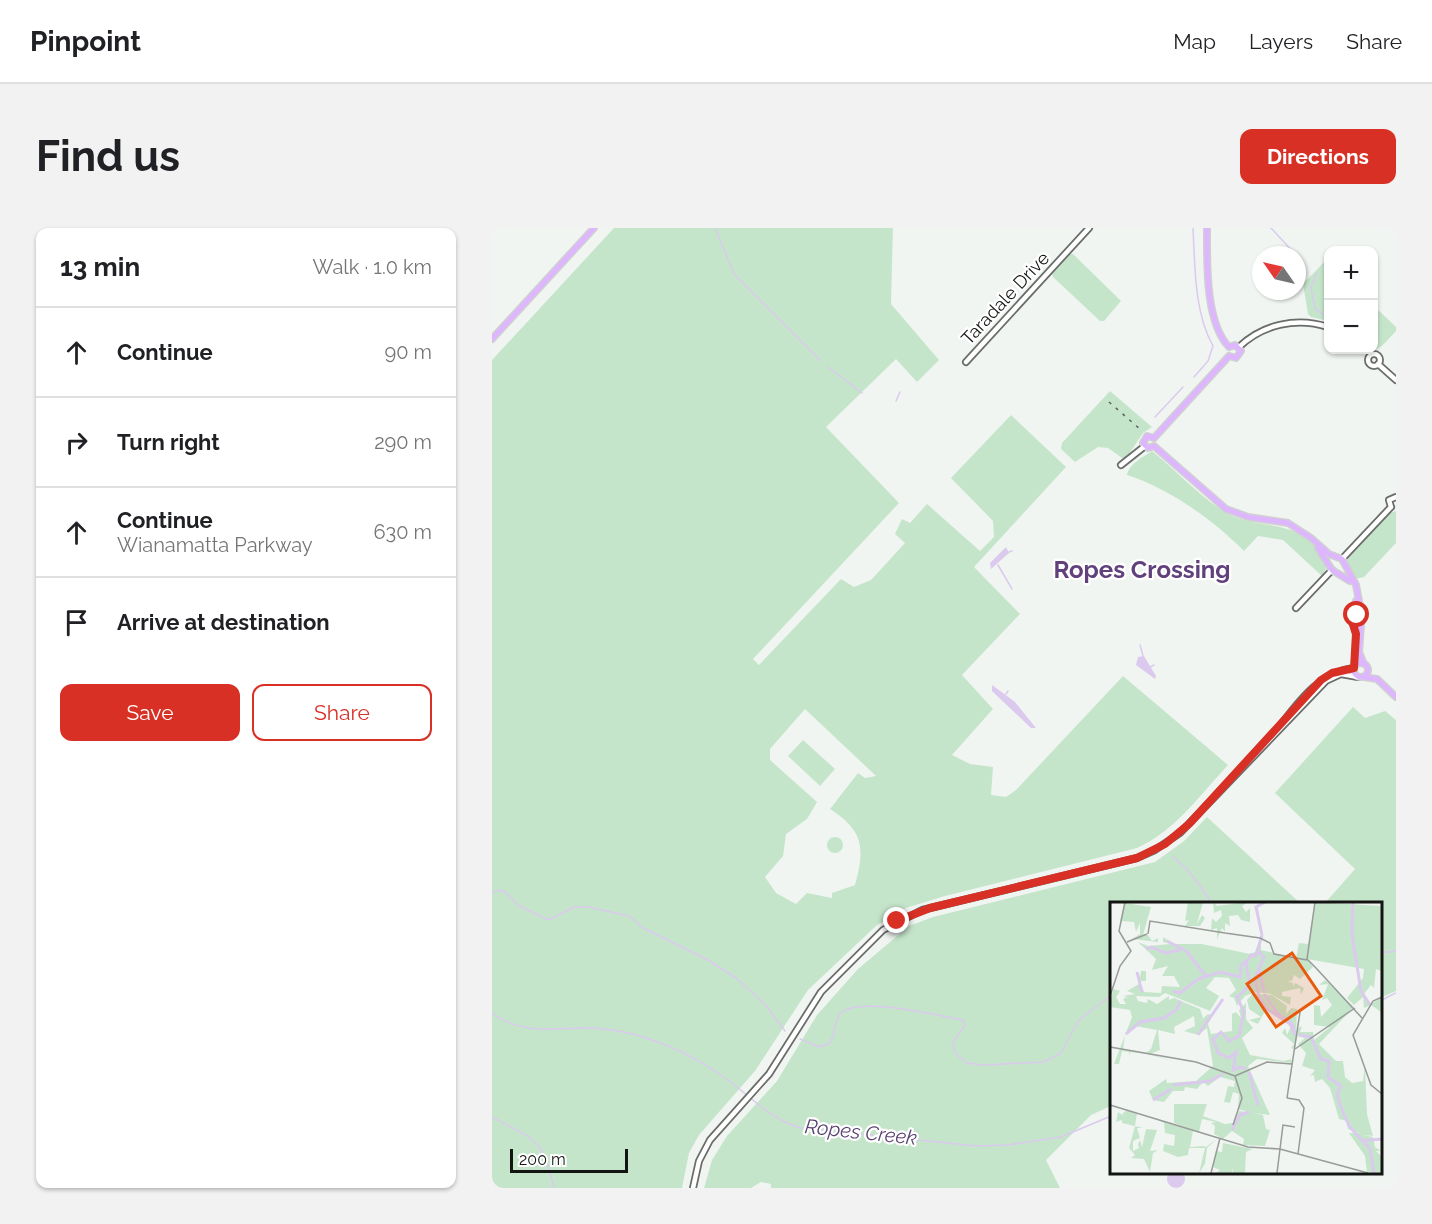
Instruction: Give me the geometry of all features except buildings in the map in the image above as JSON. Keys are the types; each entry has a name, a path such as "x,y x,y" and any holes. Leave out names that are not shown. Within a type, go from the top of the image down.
{"main road":[{"path":"492,339 594,228"},
{"path":"1154,446 1154,438 1229,356 1229,347 1219,336 1212,303 1207,228"},
{"path":"1229,347 1235,345 1239,347 1241,353 1238,357 1229,356"},
{"path":"1154,438 1145,438 1145,446 1154,446 1226,509 1248,517 1288,524 1341,561 1356,585 1362,617 1359,652 1368,673 1361,677"},
{"path":"1307,536 1333,569 1348,578 1354,589 1356,604 1353,622 1356,634 1355,667 1361,677 1377,680 1396,697"},
{"path":"1333,569 1341,561"},
{"path":"1333,569 1342,570 1341,561"},
{"path":"1353,622 1357,615 1362,617"},
{"path":"1353,622 1361,626"},
{"path":"1355,667 1366,665 1396,689"}],"street":[{"name":"Taradale Drive","path":"966,362 1089,228"},
{"path":"1239,347 1255,335 1277,326 1305,323 1324,326"},
{"path":"1378,364 1378,355 1369,355 1370,364 1378,364 1396,380"},
{"path":"1121,465 1145,446"},
{"path":"1341,561 1393,508 1389,500 1396,497"},
{"path":"1296,608 1333,569"},
{"path":"1278,729 1321,680 1332,673 1355,667"},
{"path":"693,1188 697,1168 707,1145 775,1065 800,1021 821,992 883,930 922,910 1146,854 1180,833 1326,681 1341,674 1361,677"}],"green space":[{"path":"614,228 893,228 891,304 939,360 917,382 896,359 826,427 899,503 753,659 759,665 841,579 854,587 871,580 905,543 895,534 902,519 910,523 927,504 980,551 994,537 993,521 951,478 1011,415 1066,467 974,567 1020,614 962,675 993,709 952,755 970,764 993,767 991,795 1006,797 1016,790 1123,676 1228,765 1175,822 1151,841 1137,848 945,896 906,908 877,925 808,990 755,1071 699,1135 689,1153 682,1188 492,1188 492,360","holes":["805,709 876,776 865,778 858,773 830,809 850,825 859,841 860,861 855,885 832,893 832,898 807,893 796,904 776,893 765,877 783,856 786,834 807,819 817,802 770,760 770,749"]},
{"path":"1069,254 1073,254 1121,301 1104,321 1100,321 1053,277 1052,272"},
{"path":"1324,262 1324,320 1308,314 1306,281"},
{"path":"1378,310 1396,327 1396,331 1378,348"},
{"path":"1110,391 1152,427 1143,433 1125,460 1108,448 1098,447 1075,462 1061,449 1062,443"},
{"path":"1152,451 1223,511 1237,518 1296,532 1309,540 1319,552 1326,569 1322,576 1283,540 1258,536 1244,551 1190,506 1159,488 1127,475 1133,464"},
{"path":"1396,511 1396,543 1364,577 1355,579 1346,563 1349,557 1390,513"},
{"path":"1353,707 1365,718 1385,711 1396,720 1396,991 1381,998 1381,902 1326,902 1355,869 1275,793"},
{"path":"803,740 835,769 820,786 788,756"},
{"path":"1207,817 1299,902 1110,902 1110,1106 1091,1115 1046,1160 1060,1188 771,1188 771,1184 761,1182 751,1188 704,1188 712,1160 727,1136 777,1081 817,1015 858,969 909,926 933,917 1155,862 1184,841"},
{"path":"835,837 841,839 843,845 841,851 835,853 829,851 827,845 829,839"}],"shaded area":[{"path":"1006,547 1009,553 991,569 990,563"},
{"path":"1144,656 1156,676 1155,679 1136,665 1138,657"},
{"path":"992,685 1015,702 1036,728 1031,728 992,691"},
{"path":"1170,1173 1182,1173 1184,1176 1182,1185 1176,1188 1170,1185 1167,1179"}],"waterway":[{"path":"715,228 734,274 821,361"},
{"path":"1193,228 1199,304 1202,319 1213,346 1208,361 1194,377"},
{"path":"1271,228 1288,246"},
{"path":"1317,273 1311,287 1315,309 1324,315"},
{"path":"828,367 862,393"},
{"path":"1155,417 1183,387"},
{"path":"896,401 900,392"},
{"path":"998,565 1012,589"},
{"path":"1140,645 1143,656"},
{"path":"1150,667 1154,665"},
{"path":"1173,857 1189,871 1211,902"},
{"path":"492,893 499,890 505,892 519,906 549,920 574,907 588,907 629,916 643,928 708,960 736,978 764,1003 785,1031"},
{"path":"1381,953 1396,951"},
{"name":"Ropes Creek","path":"1381,1000 1396,993"},
{"path":"800,1039 819,1047 829,1044 840,1014 863,1006 880,1006 963,1020 965,1025 952,1044 956,1054 967,1063 983,1065 1044,1062 1061,1053 1078,1021 1110,996"},
{"name":"Ropes Creek","path":"492,1013 516,1025 529,1028 606,1029 663,1044 712,1069 767,1111 800,1128 977,1146 1007,1145 1061,1137 1110,1116"},
{"path":"492,1117 535,1142 545,1158 554,1188"}],"railway":[{"path":"1109,402 1141,430"}],"district":[{"name":"Ropes Crossing","path":"1142,569"}],"route":[{"path":"897,921 930,908 1137,858 1165,844 1189,824 1321,680 1332,673 1354,668 1356,634 1352,621 1357,615"}]}
